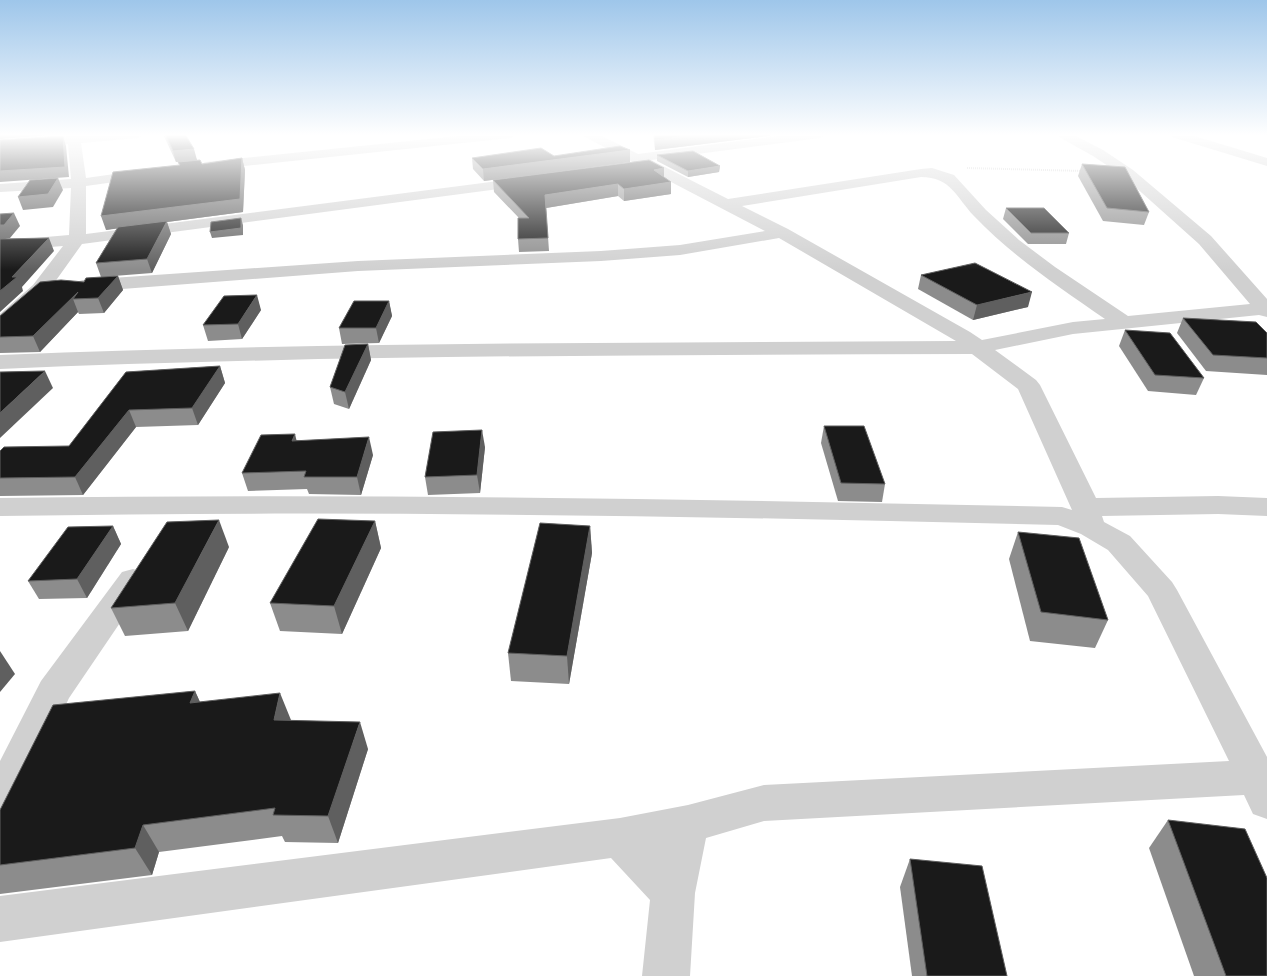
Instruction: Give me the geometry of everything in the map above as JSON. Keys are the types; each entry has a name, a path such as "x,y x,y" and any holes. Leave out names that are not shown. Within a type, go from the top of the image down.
{"street":[{"path":"0,325 40,289 77,240 79,180"},
{"path":"0,188 79,183 103,180"},
{"path":"0,246 77,240 540,180"},
{"path":"0,919 620,836 688,824 764,803 1262,789 1161,590 1119,543 1088,517 1028,385 963,336 782,233 677,180"},
{"path":"726,204 885,180"},
{"path":"950,180 979,212 1018,248 1123,322"},
{"path":"1136,180 1205,240 1266,309"},
{"path":"40,289 358,266 661,251 782,233"},
{"path":"0,362 147,356 460,350 978,347 1073,328 1266,309"},
{"path":"0,801 54,691 188,503"},
{"path":"0,507 188,503 406,503 760,508 1088,517 1218,505 1267,507"},
{"path":"666,976 673,894 688,824"},
{"path":"620,836 673,894"}],"building":[{"path":"30,180 57,180 48,194 18,197"},
{"path":"111,180 241,180 240,199 101,216"},
{"path":"493,180 668,180 671,182 624,189 618,184 545,195 548,238 518,239 518,218 529,218"},
{"path":"1091,180 1132,180 1149,212 1107,208"},
{"path":"1006,208 1044,208 1069,233 1031,233"},
{"path":"14,213 4,225 0,225 0,214"},
{"path":"241,218 241,228 210,232 211,222"},
{"path":"167,221 147,259 96,263 118,227"},
{"path":"49,238 12,277 17,277 0,291 0,239"},
{"path":"975,263 1032,292 977,305 921,275"},
{"path":"118,276 98,298 73,299 78,292 33,336 0,337 0,316 40,282 61,280 84,282 86,278"},
{"path":"257,295 238,324 203,325 224,296"},
{"path":"354,301 389,301 376,328 339,328"},
{"path":"1183,318 1256,322 1267,333 1267,358 1213,355"},
{"path":"1125,330 1170,333 1204,378 1155,375"},
{"path":"368,344 345,392 330,387 345,345"},
{"path":"220,366 192,408 129,410 75,477 0,478 0,451 4,447 69,446 126,372"},
{"path":"45,371 0,413 0,372"},
{"path":"824,426 864,426 885,484 841,483"},
{"path":"482,430 477,475 425,477 433,432"},
{"path":"295,434 292,441 369,437 357,477 304,477 306,471 242,473 261,435"},
{"path":"318,519 375,521 334,606 270,603"},
{"path":"219,520 175,603 111,608 167,522"},
{"path":"540,523 590,526 567,656 508,653"},
{"path":"113,526 77,579 28,581 68,527"},
{"path":"1018,532 1079,538 1108,620 1041,612"},
{"path":"195,691 190,703 280,693 274,720 360,722 328,816 273,815 275,808 143,825 135,848 0,865 0,810 53,705"},
{"path":"1168,820 1245,829 1267,878 1267,976 1226,976"},
{"path":"910,859 982,866 1007,976 927,976"}]}
